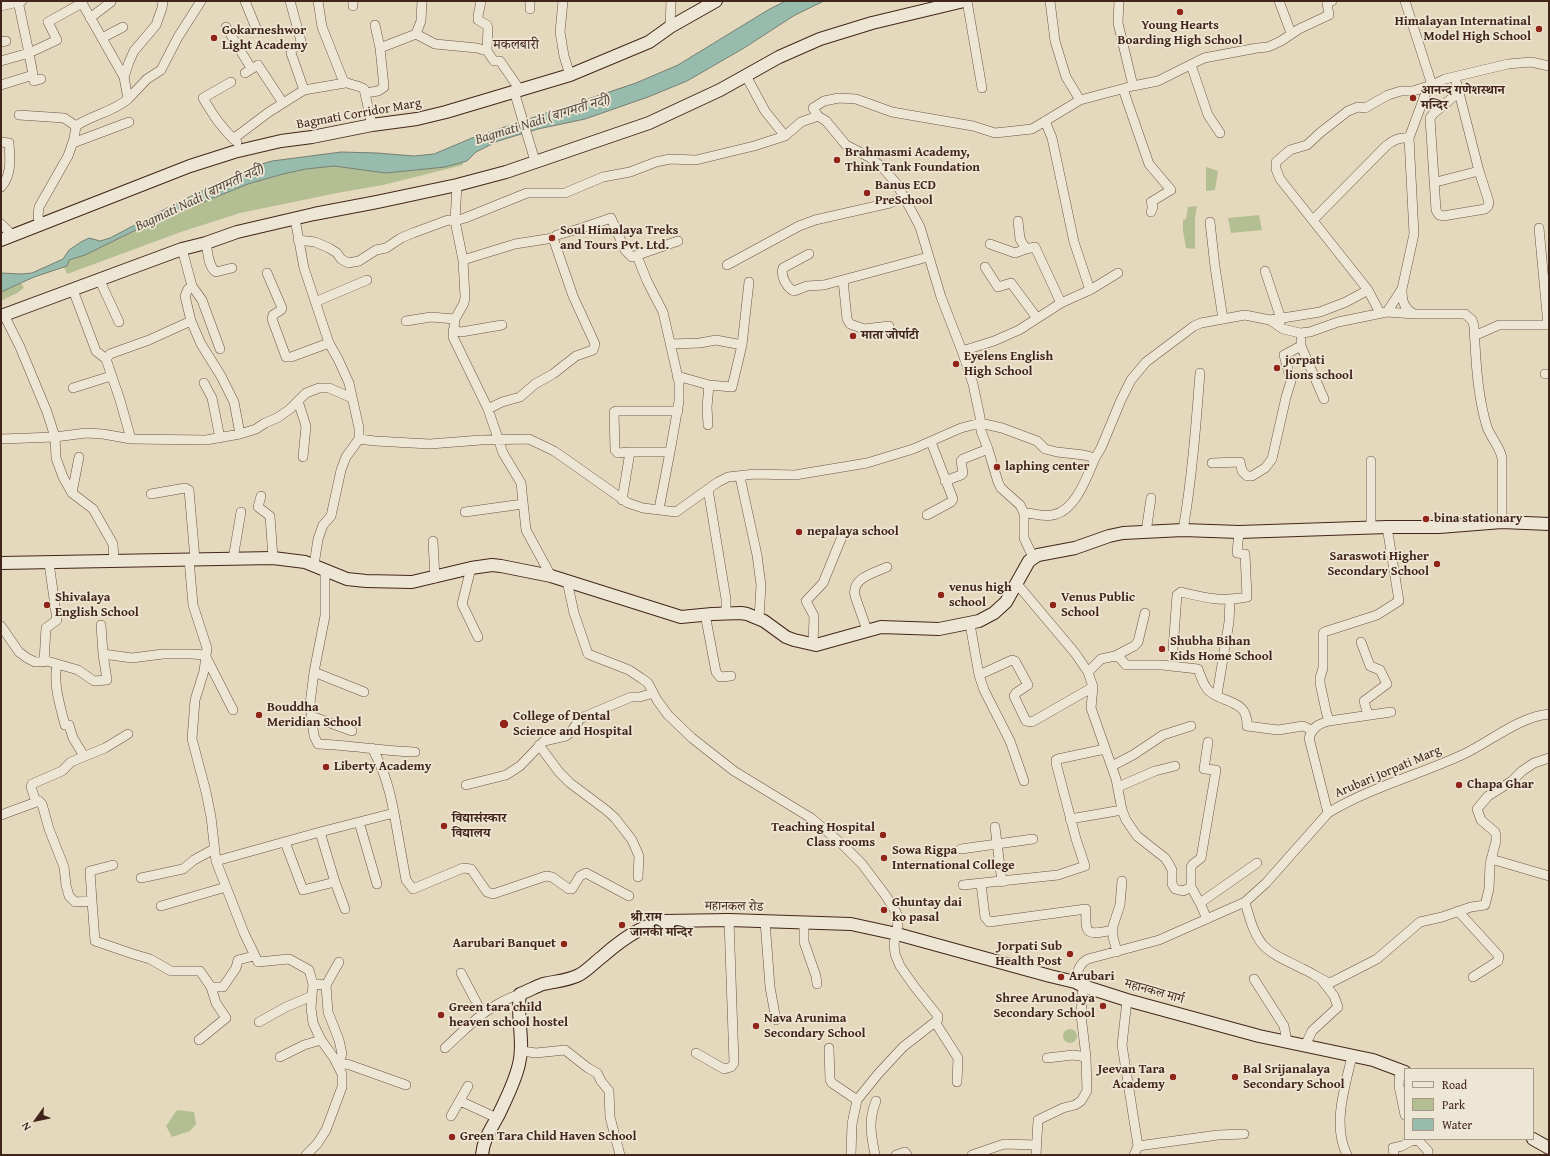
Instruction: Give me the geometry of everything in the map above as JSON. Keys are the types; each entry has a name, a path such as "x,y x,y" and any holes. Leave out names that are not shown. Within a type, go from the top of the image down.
{"main road":[{"name":"Bagmati Corridor Marg","path":"1,240 190,166 244,150 281,141 312,137 372,125 424,118 570,74 649,42 670,27 716,1"},
{"path":"2,316 182,249 206,243 237,232 457,185 506,172 649,123 720,90 780,57 820,39 872,23 964,1"},
{"path":"1,563 49,563 114,560 122,562 274,558 306,562 347,579 366,582 412,582 435,578 471,568 497,565 551,576 632,601 670,615 681,617 705,614 741,613 759,619 786,637 813,645 822,644 881,627 939,629 970,624 987,618 1006,602 1029,561 1033,557 1075,548 1116,534 1182,530 1239,532 1387,527 1440,527 1502,522 1549,524"},
{"name":"महानकल रोड","path":"520,994 543,984 565,981 580,974 608,951 638,930 655,923 729,920 851,924 897,934"},
{"name":"महानकल मार्ग","path":"897,934 1079,984 1127,1000 1259,1036 1374,1060 1402,1070"},
{"path":"482,1155 485,1139 510,1090 519,1064 522,1051 518,1004 520,994"},
{"path":"1534,1140 1549,1148"}],"street":[{"path":"1,6 20,1 29,53 37,77 1,85"},
{"path":"124,78 134,51 156,25 163,1"},
{"path":"42,225 39,222 38,214 40,207 62,168 73,143 76,126 115,108 128,99 147,79 161,70 178,37 202,1"},
{"path":"245,1 256,28"},
{"path":"290,1 301,41 301,43 292,49 291,53 304,90"},
{"path":"318,1 322,27 345,83"},
{"path":"380,48 416,34 421,21 422,1"},
{"path":"481,1 478,20 487,25 488,28 487,51 494,61 500,61 517,90 520,108 535,161"},
{"path":"563,1 560,32 564,56 570,74"},
{"path":"670,27 671,1"},
{"path":"967,1 982,88"},
{"path":"1050,1 1055,41 1066,77 1080,100"},
{"path":"1119,1 1118,23 1133,86"},
{"path":"1279,1 1292,33"},
{"path":"1033,557 1024,538 1024,513 1020,505 1002,488 998,482 981,431 980,417 973,384 941,297 920,228 896,183 882,167 869,157 846,144 826,121 818,116 814,108 824,101 843,98 856,99 892,112 973,126 995,133 1032,129 1080,100 1158,81 1204,58 1268,47 1281,41 1292,33 1329,15 1327,3 1332,1"},
{"path":"1405,1 1432,85"},
{"path":"90,18 111,2"},
{"path":"1,61 29,53 57,40 48,22 82,3 124,78 128,99"},
{"path":"233,139 283,103 304,90 345,83 363,90 378,91 384,87 380,48 375,25"},
{"path":"226,27 248,71 258,65 283,103"},
{"path":"102,38 123,28"},
{"path":"416,34 435,44 477,48 487,51"},
{"path":"1383,312 1368,290 1280,178 1276,170 1276,162 1290,150 1307,145 1348,111 1358,107 1365,108 1388,95 1401,91 1414,91 1455,77 1518,62 1531,62 1549,66"},
{"path":"1191,65 1208,115 1220,134"},
{"path":"746,76 765,110 785,136"},
{"path":"1455,77 1459,92 1479,171 1489,202 1485,209 1443,216 1439,215 1436,210 1436,182 1430,118 1459,92"},
{"path":"231,82 204,98 217,122 244,150"},
{"path":"1415,314 1408,311 1402,300 1402,289 1414,234 1409,138 1424,95 1432,85"},
{"path":"1123,89 1149,164 1171,190 1151,202 1153,207 1151,212"},
{"path":"363,90 372,125"},
{"path":"19,115 64,118 76,126"},
{"path":"298,240 315,242 337,253 341,259 348,263 359,261 376,250 386,248 413,232 448,220 455,221 527,193 565,193 602,177 630,172 656,162 670,159 696,160 754,146 785,136 802,122 818,116"},
{"path":"1045,121 1052,138 1074,242 1090,290"},
{"path":"73,143 129,122"},
{"path":"1313,220 1386,146 1392,141 1402,137 1409,138"},
{"path":"1,142 9,143 10,157 8,176 1,187"},
{"path":"1436,182 1479,171"},
{"path":"457,185 455,221 463,260 465,297 464,303 455,319 452,337 488,409 500,440 503,453 521,483 526,530 551,576"},
{"path":"727,265 799,226 815,220 890,203 904,197"},
{"path":"463,260 515,244 553,238 557,235 611,218 625,250 632,257 678,241"},
{"path":"295,219 304,268 326,330 329,344 338,359 348,383 358,420 359,439 346,457 341,470 330,516 323,525 318,539 319,567 325,616 314,672 310,704 314,736 318,744 415,752"},
{"path":"1018,221 1020,239 1026,249"},
{"path":"1210,222 1223,319"},
{"path":"1,224 13,236"},
{"path":"1474,336 1499,325 1548,325 1539,228"},
{"path":"488,409 502,402 520,397 535,384 553,374 576,356 593,350 595,344 573,296 553,238"},
{"path":"206,243 214,271 216,272 232,268"},
{"path":"990,244 1015,253 1035,247 1061,303"},
{"path":"182,249 192,286 202,300 220,349"},
{"path":"809,254 783,268 782,275 789,289 794,291 807,286 824,285 928,256"},
{"path":"636,256 663,312 677,376 679,401 678,411 659,510"},
{"path":"985,267 998,287 1011,283 1037,318"},
{"path":"1265,271 1280,323"},
{"path":"267,273 282,308 273,315 272,319 286,357 291,357 329,344"},
{"path":"962,351 1019,330 1061,303 1090,290 1118,273"},
{"path":"100,280 119,322"},
{"path":"315,302 367,280"},
{"path":"843,280 850,324 864,329 889,326"},
{"path":"677,376 709,386 732,387 742,345 749,282"},
{"path":"192,286 188,289 185,296 191,321 201,344 221,376 234,402 240,434"},
{"path":"1383,312 1402,289"},
{"path":"73,290 96,350 106,359 132,439"},
{"path":"1280,323 1320,312 1346,302 1368,290"},
{"path":"1024,513 1051,516 1066,510 1082,487 1126,390 1138,371 1146,362 1187,331 1201,323 1246,315 1280,323 1300,333 1310,332 1338,322 1383,312 1415,314 1464,314 1472,320 1477,387 1487,427 1501,453 1502,458 1502,522"},
{"path":"2,316 20,347 36,382 55,437 56,458 72,493 93,508 113,544 114,560"},
{"path":"406,321 431,317 455,319"},
{"path":"106,359 110,354 150,340 191,321"},
{"path":"453,330 461,332 502,325"},
{"path":"1300,333 1301,346 1324,399"},
{"path":"670,344 700,343 716,340 742,345"},
{"path":"1212,463 1240,462 1242,471 1247,476 1252,476 1265,468 1272,459 1286,397 1292,381 1284,355 1301,346"},
{"path":"1182,530 1187,506 1200,373"},
{"path":"73,388 111,376"},
{"path":"204,383 212,398 220,438"},
{"path":"708,425 707,407 709,386"},
{"path":"1,439 55,437 71,434 103,434 132,439 206,440 240,434 256,428 277,418 290,409 306,393 319,388 329,388 352,398"},
{"path":"298,401 306,426 303,457"},
{"path":"670,452 618,453 615,450 614,412 616,410 678,411"},
{"path":"359,439 430,444 529,439 543,445 567,460 622,500 643,508 676,512 708,489 728,477 740,477 755,474 796,475 867,463 931,442 961,428 980,422 1002,428 1037,441 1045,449 1094,458"},
{"path":"927,515 951,502 953,499 931,442"},
{"path":"946,481 961,476 963,473 961,461 963,459 988,449"},
{"path":"622,500 630,452"},
{"path":"72,493 79,457"},
{"path":"1371,460 1371,528"},
{"path":"740,477 757,555 761,585 759,619"},
{"path":"151,494 185,488 189,490 193,605 207,648 204,671 195,700 192,738 211,817 216,861 254,956 258,962 289,960 297,962 309,970 313,984 311,1008 313,1023 320,1040 338,1065 342,1074 342,1087 326,1130 317,1144 306,1155"},
{"path":"708,489 726,599 726,614"},
{"path":"261,496 258,507 270,516 274,558"},
{"path":"1146,532 1151,498"},
{"path":"465,512 523,504"},
{"path":"233,559 241,512"},
{"path":"1329,720 1320,683 1323,668 1322,641 1324,632 1377,615 1398,601 1387,527"},
{"path":"1173,649 1177,595 1179,593 1181,592 1208,599 1230,600 1247,597 1245,554 1237,553 1239,532"},
{"path":"813,645 814,616 806,601 823,583 841,539"},
{"path":"433,541 435,578"},
{"path":"44,662 46,628 57,620 49,563"},
{"path":"867,630 855,596 855,585 860,580 887,567"},
{"path":"471,568 462,604 478,637"},
{"path":"567,581 574,613 588,654 629,670 648,683 668,715 692,738 734,771 811,818 843,845 862,864 896,912 898,918 897,934 894,943 895,954 900,966 938,1016 936,1022 904,1047 878,1074 857,1100 852,1124 851,1155"},
{"path":"1017,584 1075,653 1088,672 1093,688 1091,708 1112,766 1122,810 1126,820 1137,836 1165,858 1172,870 1172,884 1175,889 1183,891 1191,887"},
{"path":"1217,695 1229,622 1230,600"},
{"path":"1088,672 1100,659 1115,656 1130,649 1138,642 1145,613"},
{"path":"705,614 716,672 720,677 731,676"},
{"path":"970,624 978,675 1010,741 1024,781"},
{"path":"1,626 23,655 35,662 57,664 78,670 94,681 107,680 101,625"},
{"path":"1361,642 1370,666 1380,670 1387,684 1364,701 1368,715"},
{"path":"103,654 132,658 163,654 205,655"},
{"path":"205,655 233,710"},
{"path":"1115,656 1120,658 1126,665 1162,665 1198,669 1203,683 1210,692 1239,706 1246,714 1247,726 1278,730 1303,726 1312,730"},
{"path":"978,675 1012,660 1015,661 1028,685 1016,692 1014,696 1026,721 1029,722 1032,722 1093,688"},
{"path":"57,664 55,674 57,696 65,725 69,725 73,738 84,756"},
{"path":"314,672 364,692"},
{"path":"466,785 506,775 520,766 539,745 547,740 566,736 580,719 586,716 631,697 640,697 653,693"},
{"path":"1328,813 1309,738 1312,730 1316,725 1329,720 1391,712"},
{"name":"Arubari Jorpati Marg","path":"1079,984 1078,970 1084,961 1159,940 1245,902 1266,883 1328,813 1361,795 1464,754 1538,715 1549,714"},
{"path":"311,716 352,731"},
{"path":"1112,766 1133,755 1163,735 1192,726"},
{"path":"36,802 31,786 32,784 62,771 71,762 105,748 128,734"},
{"path":"1207,919 1191,887 1191,868 1193,864 1201,858 1216,770 1204,768 1208,742"},
{"path":"539,745 565,777 615,818 632,840 639,856 638,877"},
{"path":"372,748 381,764 389,787 406,880 413,889 463,868 467,868 470,869 487,892 493,894 546,876 552,877 569,889 572,889 580,876 586,873 629,896"},
{"path":"963,885 1058,875 1085,866 1070,819 1056,760 1105,749"},
{"path":"1245,902 1255,932 1263,945 1282,959 1330,983 1377,959 1420,922 1471,907 1485,905 1489,889 1491,859 1496,836 1495,832 1481,820 1478,809 1488,796 1512,781 1522,771 1534,763 1549,758"},
{"path":"1118,787 1155,771 1175,766"},
{"path":"1,815 39,801 42,804 49,829 64,867 69,896 75,902 92,901"},
{"path":"1070,819 1122,810"},
{"path":"216,861 320,832 394,814"},
{"path":"359,822 377,884"},
{"path":"995,827 1002,882"},
{"path":"320,832 344,909"},
{"path":"961,849 1033,839"},
{"path":"285,842 303,890 335,882"},
{"path":"141,878 183,869 194,860 214,849"},
{"path":"1491,859 1549,876"},
{"path":"1200,903 1257,863"},
{"path":"113,866 90,872 96,941 150,959 171,971 200,971 211,987 216,1003 226,1018 199,1040"},
{"path":"1117,952 1113,930 1120,905 1122,881"},
{"path":"981,884 985,917 989,922 1086,909 1085,927 1088,931 1092,933 1113,930"},
{"path":"161,906 226,886"},
{"path":"1458,911 1500,956 1498,962 1473,977"},
{"path":"696,1053 724,1069 731,1067 734,1063 729,920"},
{"path":"765,921 770,987 776,1020"},
{"path":"804,922 804,942 816,976 817,984"},
{"path":"211,987 223,987 236,968 238,960 254,956"},
{"path":"338,1065 342,1054 339,1040 328,1012 326,985 339,962"},
{"path":"461,973 482,1013"},
{"path":"1254,979 1284,1026 1287,1042"},
{"path":"1305,1046 1312,1031 1338,1007 1334,996 1321,979"},
{"path":"313,984 326,985"},
{"path":"1036,1155 1038,1120 1062,1108 1075,1105 1081,1101 1087,1091 1086,1057 1079,984"},
{"path":"445,1048 482,1013 503,1000 520,994"},
{"path":"259,1022 286,1007 312,996"},
{"path":"1127,1000 1122,1045 1138,1146 1134,1155"},
{"path":"936,1022 958,1058 957,1082"},
{"path":"280,1057 304,1045 320,1040"},
{"path":"829,1048 830,1080 832,1083 857,1100"},
{"path":"522,1051 536,1053 565,1050 597,1073 601,1082 609,1091 610,1117 620,1155"},
{"path":"1048,1058 1073,1054 1086,1057"},
{"path":"1347,1155 1340,1136 1341,1107 1352,1056"},
{"path":"338,1065 347,1064 406,1084"},
{"path":"1402,1070 1399,1086 1404,1110"},
{"path":"451,1116 468,1086"},
{"path":"460,1101 497,1118"},
{"path":"875,1155 870,1130 872,1112 876,1101"},
{"path":"1138,1146 1218,1135 1244,1134"},
{"path":"1394,1155 1393,1148 1402,1146 1411,1140 1418,1140 1428,1151 1428,1155"},
{"path":"972,1155 1004,1144 1036,1145"},
{"path":"896,1155 902,1152 905,1152 907,1155"}],"green space":[{"path":"463,162 463,165 383,185 240,213 181,232 67,274 64,267 67,266 69,260 85,255 142,227 248,184 283,174 306,169 334,166 387,173 445,167"},
{"path":"1206,167 1218,171 1215,190 1206,191"},
{"path":"1197,206 1195,218 1195,249 1186,248 1183,220 1186,219 1188,207"},
{"path":"1259,215 1262,230 1231,233 1228,218"},
{"path":"21,283 24,288 1,301 1,292"},
{"path":"1067,1029 1073,1029 1077,1033 1077,1039 1073,1043 1067,1043 1063,1039 1063,1033"},
{"path":"177,1110 194,1112 196,1124 190,1131 172,1137 166,1126"}],"water":[{"name":"Bagmati Nadi (बागमती नदी)","path":"786,1 824,1 795,15 744,48 687,81 648,97 585,119 538,129 498,141 476,152 467,161 445,167 386,173 334,166 306,169 248,184 142,227 85,255 69,260 67,266 34,277 1,292 1,273 32,273 63,259 69,250 89,238 100,241 110,238 169,207 255,166 272,161 341,152 414,156 434,154 472,138 636,83 678,65 768,10"}],"place":[{"name":"Young Hearts Boarding High School","path":"1180,12"},
{"name":"Himalayan Internatinal Model High School","path":"1539,29"},
{"name":"Gokarneshwor Light Academy","path":"214,38"},
{"name":"आनन्द गणेशस्थान मन्दिर","path":"1413,98"},
{"name":"Brahmasmi Academy, Think Tank Foundation","path":"837,160"},
{"name":"Banus ECD PreSchool","path":"867,193"},
{"name":"Soul Himalaya Treks and Tours Pvt. Ltd.","path":"552,238"},
{"name":"माता जोर्पाटी","path":"853,336"},
{"name":"Eyelens English High School","path":"956,364"},
{"name":"jorpati lions school","path":"1277,368"},
{"name":"laphing center","path":"997,467"},
{"name":"bina stationary","path":"1426,519"},
{"name":"nepalaya school","path":"799,532"},
{"name":"Saraswoti Higher Secondary School","path":"1437,564"},
{"name":"venus high school","path":"941,595"},
{"name":"Shivalaya English School","path":"47,605"},
{"name":"Venus Public School","path":"1053,605"},
{"name":"Shubha Bihan Kids Home School","path":"1162,649"},
{"name":"Bouddha Meridian School","path":"259,715"},
{"name":"College of Dental Science and Hospital","path":"504,724"},
{"name":"Liberty Academy","path":"326,767"},
{"name":"Chapa Ghar","path":"1459,785"},
{"name":"विद्यासंस्कार विद्यालय","path":"444,826"},
{"name":"Teaching Hospital Class rooms","path":"883,835"},
{"name":"Sowa Rigpa International College","path":"884,858"},
{"name":"Ghuntay dai ko pasal","path":"884,910"},
{"name":"श्री राम जानकी मन्दिर","path":"622,925"},
{"name":"Aarubari Banquet","path":"564,944"},
{"name":"Jorpati Sub Health Post","path":"1070,954"},
{"name":"Arubari","path":"1061,977"},
{"name":"Shree Arunodaya Secondary School","path":"1103,1006"},
{"name":"Green tara child heaven school hostel","path":"441,1015"},
{"name":"Nava Arunima Secondary School","path":"756,1026"},
{"name":"Jeevan Tara Academy","path":"1173,1077"},
{"name":"Bal Srijanalaya Secondary School","path":"1235,1077"},
{"name":"Green Tara Child Haven School","path":"452,1137"}],"district":[{"name":"मकलबारी","path":"516,45"}]}
